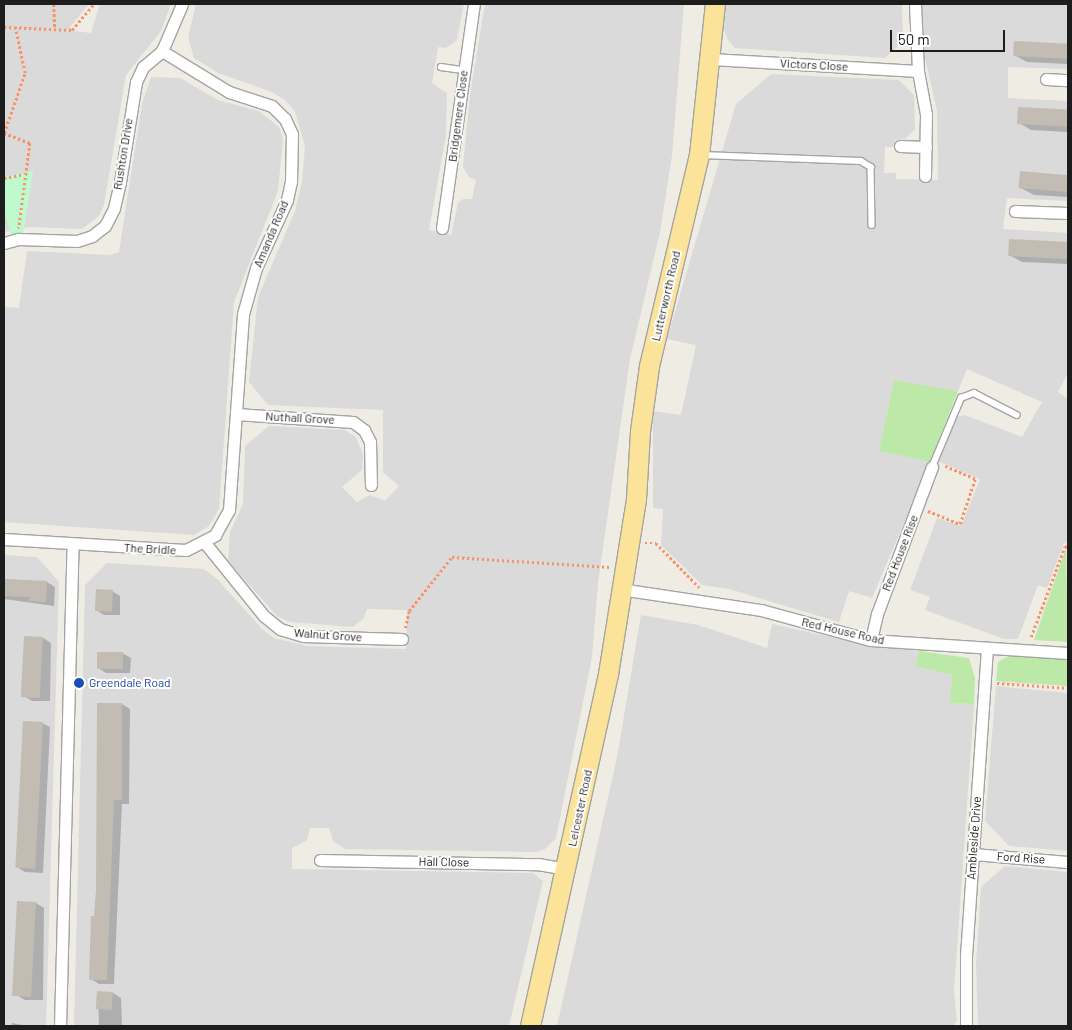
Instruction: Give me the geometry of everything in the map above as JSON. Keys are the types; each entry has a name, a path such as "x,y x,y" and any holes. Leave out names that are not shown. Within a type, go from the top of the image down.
{"main road":[{"name":"Lutterworth Road","path":"620,589 628,542 650,366 700,155 715,4"},
{"name":"Leicester Road","path":"530,1026 567,869 608,674 620,589"}],"street":[{"name":"Rushton Drive","path":"4,243 18,239 77,241 92,236 105,226 114,208 120,182 136,82 144,67 162,51 182,4"},
{"name":"Bridgemere Close","path":"442,228 463,70 474,4"},
{"path":"915,4 918,71 926,114 925,176"},
{"name":"Amanda Road","path":"162,51 228,92 272,106 285,119 292,134 291,181 287,200 249,287 240,341"},
{"name":"Victors Close","path":"711,59 918,71"},
{"path":"1046,79 1068,80"},
{"path":"900,146 926,147"},
{"path":"1015,211 1068,213"},
{"name":"The Bridle","path":"4,539 167,550 186,550 205,543 224,524 230,510 240,341"},
{"name":"Nuthall Grove","path":"236,414 352,422 364,430 370,442 371,485"},
{"name":"Red House Rise","path":"871,640 877,614 933,464"},
{"name":"Walnut Grove","path":"205,543 264,616 280,629 303,636 402,639"},
{"path":"60,1026 73,544"},
{"name":"Red House Road","path":"620,589 698,598 761,610 871,640 1068,653"},
{"name":"Ambleside Drive","path":"966,1026 964,1000 987,649"},
{"name":"Ford Rise","path":"973,854 1068,862"},
{"name":"Hall Close","path":"320,860 538,864 567,869"}],"lane":[{"path":"441,66 463,70"},
{"path":"700,155 861,160 872,167 872,225"},
{"path":"933,464 961,398 974,393 1017,415"}],"path":[{"path":"54,4 55,28"},
{"path":"4,27 72,30 94,4"},
{"path":"15,27 25,74 4,133 30,143 18,239"},
{"path":"4,178 25,174"},
{"path":"917,507 960,524 976,479 933,464"},
{"path":"628,542 656,543 699,587 698,598"},
{"path":"1028,651 1065,546 1068,547"},
{"path":"402,639 409,611 452,557 624,568"},
{"path":"986,682 1068,688"}],"shaded area":[{"path":"4,4 89,4 70,27 74,31 91,33 100,4 171,4 161,31 126,75 104,205 99,216 82,229 29,227 4,232"},
{"path":"196,4 464,4 457,40 446,48 438,47 432,83 447,93 446,135 429,230 451,235 458,203 463,199 472,199 476,180 469,177 463,167 470,95 485,4 684,4 672,156 660,232 630,359 598,583 592,657 556,838 545,849 535,852 345,849 333,841 329,828 310,828 307,840 292,848 292,869 533,873 543,881 509,1026 74,1026 85,585 107,563 204,569 217,579 262,629 274,638 307,646 406,649 407,610 367,609 364,618 353,627 290,622 277,616 228,561 230,532 243,504 245,446 269,426 345,430 356,437 363,455 362,470 342,487 357,502 370,495 385,501 399,486 383,472 383,410 268,405 249,382 258,297 295,211 302,182 305,146 295,111 285,100 272,92 218,73 194,58 188,37"},
{"path":"726,4 902,4 903,41 885,58 735,48 728,40 724,29"},
{"path":"921,4 1068,4 1068,69 1008,67 1008,98 1068,101 1068,201 1007,198 1003,229 1068,233 1068,373 1058,392 1068,399 1068,544 1064,543 1047,588 1038,585 1018,639 1004,639 925,610 930,597 910,590 937,518 961,526 980,479 937,461 956,417 965,415 1022,437 1042,402 967,369 958,391 894,380 879,451 930,462 872,598 849,591 839,622 729,589 702,585 661,545 663,509 653,508 653,411 681,415 696,345 667,339 736,104 771,74 899,80 914,95 915,129 905,139 895,140 895,147 885,147 884,173 896,173 896,179 938,180 937,111 922,44"},
{"path":"151,77 180,78 218,100 259,111 279,127 283,139 278,191 234,302 219,509 209,526 194,535 4,522 4,307 19,308 27,251 109,255 119,252 142,104"},
{"path":"4,555 37,557 59,582 46,1026 4,1026"},
{"path":"641,615 698,625 767,648 772,624 868,645 919,651 915,666 952,675 951,703 974,704 954,992 957,1020 953,1026 557,1026 617,757"},
{"path":"996,686 1068,693 1068,851 1009,846 985,821"},
{"path":"1005,866 1068,872 1068,1026 978,1026 976,964 981,887"}],"green space":[{"path":"33,171 23,234 11,236 4,209 4,177"},
{"path":"894,380 958,391 930,462 879,451"},
{"path":"1066,548 1068,642 1034,640"},
{"path":"919,651 969,658 975,678 974,704 950,703 952,675 915,666"},
{"path":"1010,655 1068,659 1068,686 996,681 998,662"}],"building":[{"path":"1014,41 1068,44 1067,59 1013,56"},
{"path":"1018,107 1068,110 1067,127 1017,124"},
{"path":"1020,171 1068,175 1066,192 1019,188"},
{"path":"1009,239 1068,242 1067,259 1008,256"},
{"path":"4,579 47,581 46,602 29,601 29,597 4,596"},
{"path":"96,589 113,590 112,612 95,611"},
{"path":"24,636 43,637 40,698 21,697"},
{"path":"97,652 123,652 123,669 97,669"},
{"path":"97,703 122,703 122,800 114,800 107,980 89,980 91,916 94,916 96,890"},
{"path":"23,721 43,722 35,869 15,868"},
{"path":"17,901 36,902 31,997 12,996"},
{"path":"97,991 113,992 112,1010 96,1009"}],"place":[{"name":"Greendale Road","path":"79,683"}]}
